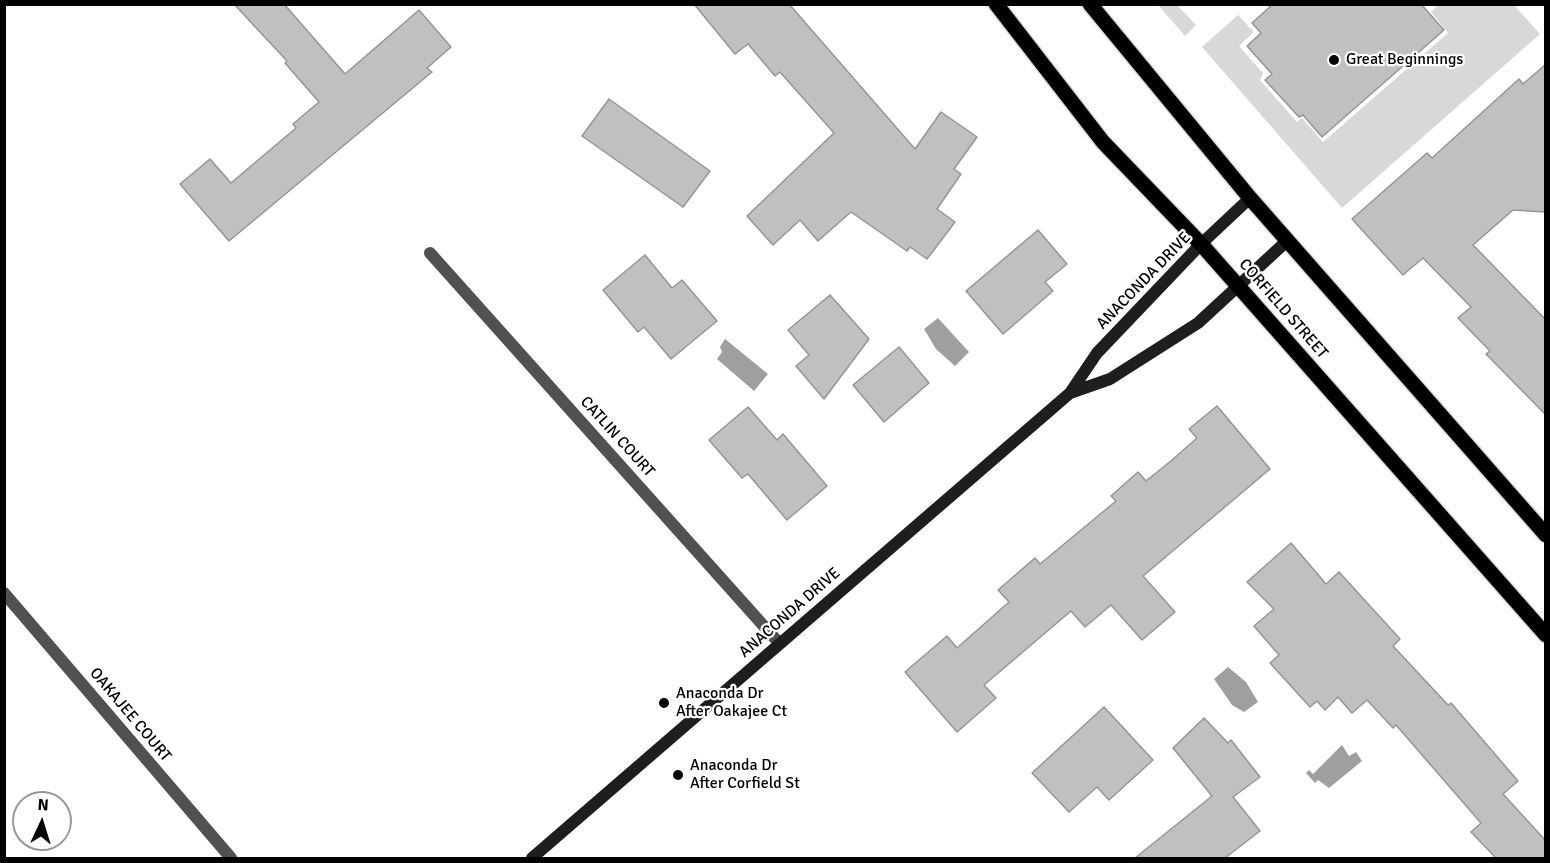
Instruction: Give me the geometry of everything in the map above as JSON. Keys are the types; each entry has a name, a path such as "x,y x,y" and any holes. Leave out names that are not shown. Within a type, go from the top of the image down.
{"main road":[{"name":"CORFIELD STREET","path":"996,4 1104,142 1238,285 1545,635"},
{"path":"1090,4 1250,198 1545,535"},
{"name":"ANACONDA DRIVE","path":"532,858 636,771 779,643 1070,393 1097,353 1201,244 1250,198"},
{"name":"ANACONDA DRIVE","path":"1070,393 1110,379 1198,323 1288,240"}],"street":[{"name":"CATLIN COURT","path":"430,253 779,643"},
{"name":"OAKAJEE COURT","path":"4,593 231,858"}],"shaded area":[{"path":"1440,4 1514,5 1540,34 1342,208 1202,47 1238,15 1254,32 1239,46 1263,73 1260,80 1297,122 1302,118 1323,142 1448,33 1431,12"},
{"path":"1158,5 1177,5 1196,25 1185,36"},
{"path":"938,318 969,352 955,366 936,349 924,329"},
{"path":"725,339 768,374 754,391 717,359 722,352 720,347"},
{"path":"1228,667 1246,682 1258,702 1244,712 1232,705 1214,679"},
{"path":"1342,745 1349,756 1356,752 1362,761 1329,788 1318,780 1315,783 1306,773 1309,770 1313,774"}],"building":[{"path":"234,4 284,4 345,74 419,10 451,47 427,68 432,72 229,241 180,184 210,159 231,183 296,128 293,124 319,102 285,63 287,61"},
{"path":"694,4 789,4 915,149 941,112 977,137 954,169 961,174 937,209 955,222 927,259 910,247 907,251 851,212 818,241 800,220 773,245 747,216 834,133 780,72 775,76 748,44 735,54"},
{"name":"Great Beginnings","path":"1273,4 1421,4 1444,30 1322,137 1303,115 1299,117 1265,80 1272,74 1247,46 1261,33 1252,23"},
{"path":"1545,65 1545,212 1513,210 1473,245 1545,319 1545,414 1486,354 1490,351 1458,318 1471,307 1423,258 1403,275 1352,219 1427,153 1432,158 1519,79 1523,84"},
{"path":"609,99 710,171 683,207 582,136"},
{"path":"1038,230 1067,264 1045,282 1053,291 1003,334 966,291"},
{"path":"645,255 672,288 682,280 717,321 671,359 644,327 638,332 603,290"},
{"path":"830,295 869,339 824,399 796,366 809,355 788,330"},
{"path":"899,347 929,383 884,422 853,385"},
{"path":"1217,406 1270,469 1143,576 1175,612 1142,640 1111,605 1085,627 1071,611 984,685 996,698 957,732 905,672 947,636 957,648 1009,602 998,590 1035,558 1040,564 1116,501 1111,496 1138,472 1146,481 1172,460 1197,438 1189,429"},
{"path":"748,407 777,440 783,434 827,486 787,520 748,474 742,478 709,440"},
{"path":"1291,543 1326,584 1339,572 1400,639 1393,646 1448,705 1451,703 1518,781 1503,794 1545,840 1545,858 1496,858 1471,832 1481,823 1396,725 1393,728 1367,700 1352,713 1338,697 1325,710 1317,701 1310,707 1270,663 1279,655 1254,626 1274,609 1247,582"},
{"path":"1104,707 1153,760 1109,800 1097,787 1069,812 1032,773"},
{"path":"1204,718 1228,743 1231,740 1260,777 1233,797 1260,831 1225,858 1135,858 1212,796 1173,748"}],"place":[{"name":"Great Beginnings","path":"1334,60"},
{"name":"Anaconda Dr After Oakajee Ct","path":"664,703"},
{"name":"Anaconda Dr After Corfield St","path":"678,775"}]}
